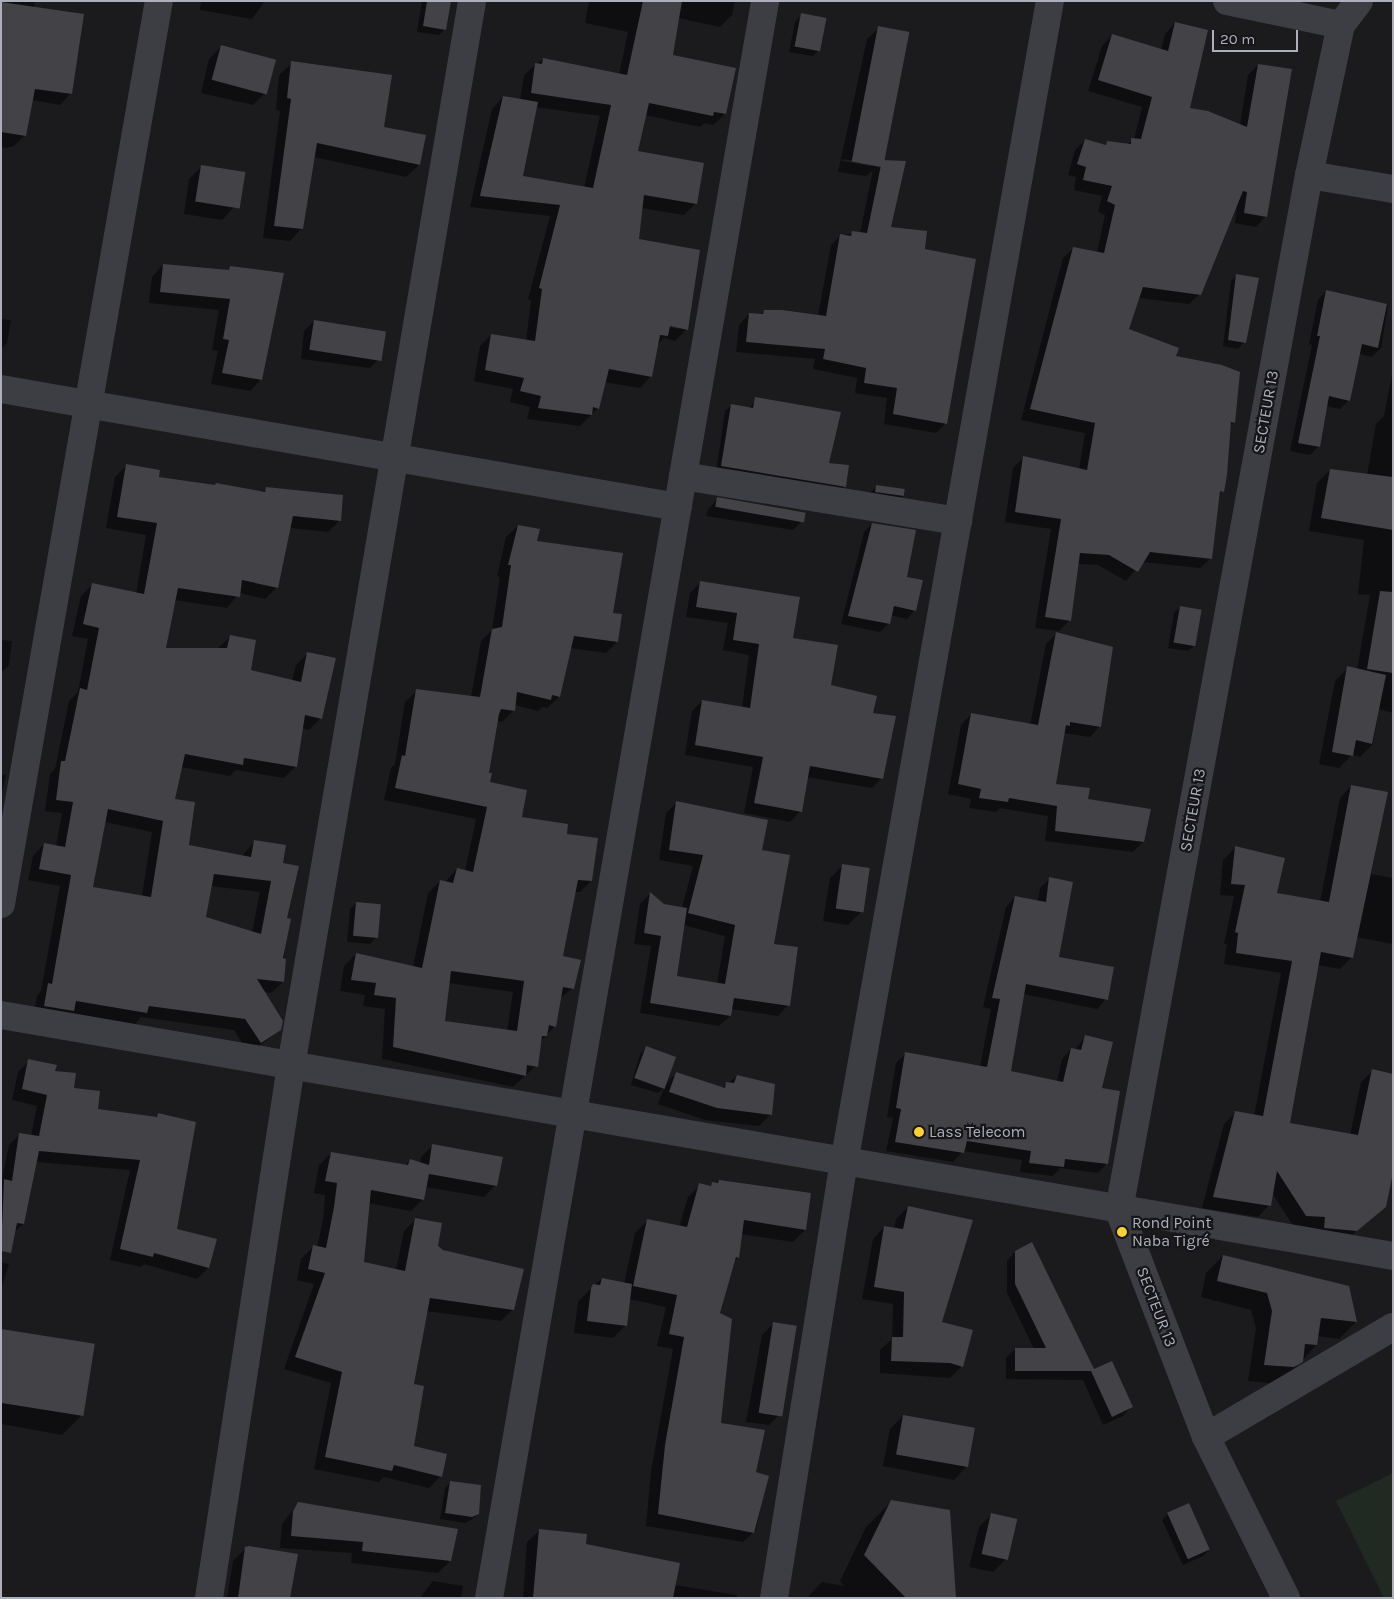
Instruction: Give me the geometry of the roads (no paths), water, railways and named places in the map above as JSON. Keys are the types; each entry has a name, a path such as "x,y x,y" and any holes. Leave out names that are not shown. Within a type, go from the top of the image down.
{"street":[{"path":"1,904 159,1"},
{"path":"209,1598 291,1066 396,458 472,1"},
{"path":"488,1598 766,1"},
{"path":"774,1598 844,1163 1050,1"},
{"path":"1228,1 1341,25"},
{"name":"SECTEUR 13","path":"1286,1598 1206,1437 1119,1210 1309,175 1341,25 1359,1"},
{"path":"1309,175 1393,188"},
{"path":"1,389 678,507"},
{"path":"683,476 958,520"},
{"path":"1,1015 572,1116 1393,1256"},
{"path":"1206,1437 1393,1327"}],"place":[{"name":"Lass Telecom","path":"919,1132"},
{"name":"Rond Point Naba Tigré","path":"1122,1232"}]}
